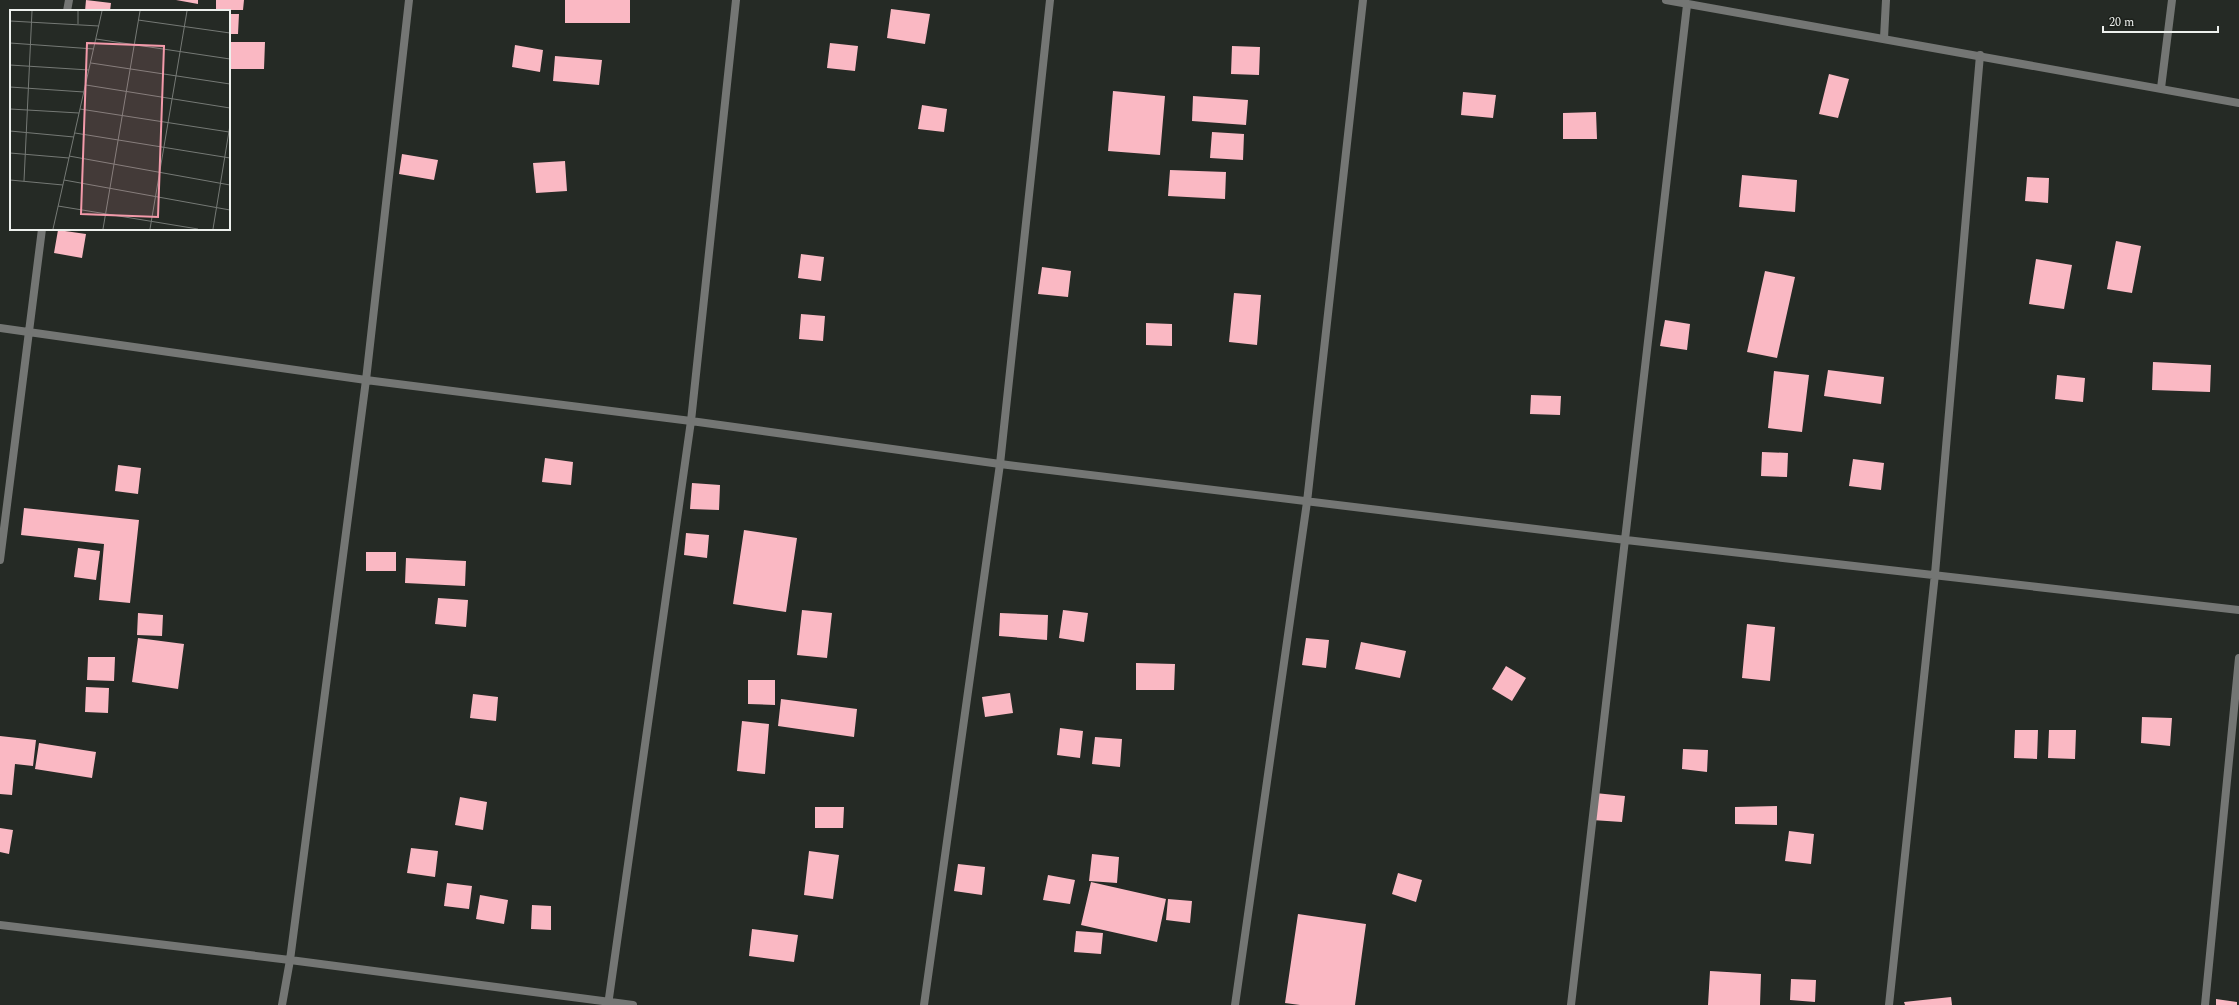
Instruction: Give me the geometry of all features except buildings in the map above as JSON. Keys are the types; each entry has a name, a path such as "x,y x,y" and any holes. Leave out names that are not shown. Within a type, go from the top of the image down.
{"street":[{"path":"67,10 68,0"},
{"path":"282,1005 290,960 366,380 409,0"},
{"path":"609,1003 691,421 736,0"},
{"path":"924,1005 1000,464 1050,0"},
{"path":"1235,1005 1307,502 1363,0"},
{"path":"1666,0 1980,55 2239,103"},
{"path":"1884,38 1886,0"},
{"path":"2161,88 2172,0"},
{"path":"1571,1005 1687,4"},
{"path":"1889,1005 1935,574 1980,55"},
{"path":"0,560 42,230"},
{"path":"0,328 366,380 691,421 1000,464 1626,540 1935,574 2239,610"},
{"path":"2205,1005 2239,658"},
{"path":"0,925 290,960 633,1005"}]}
